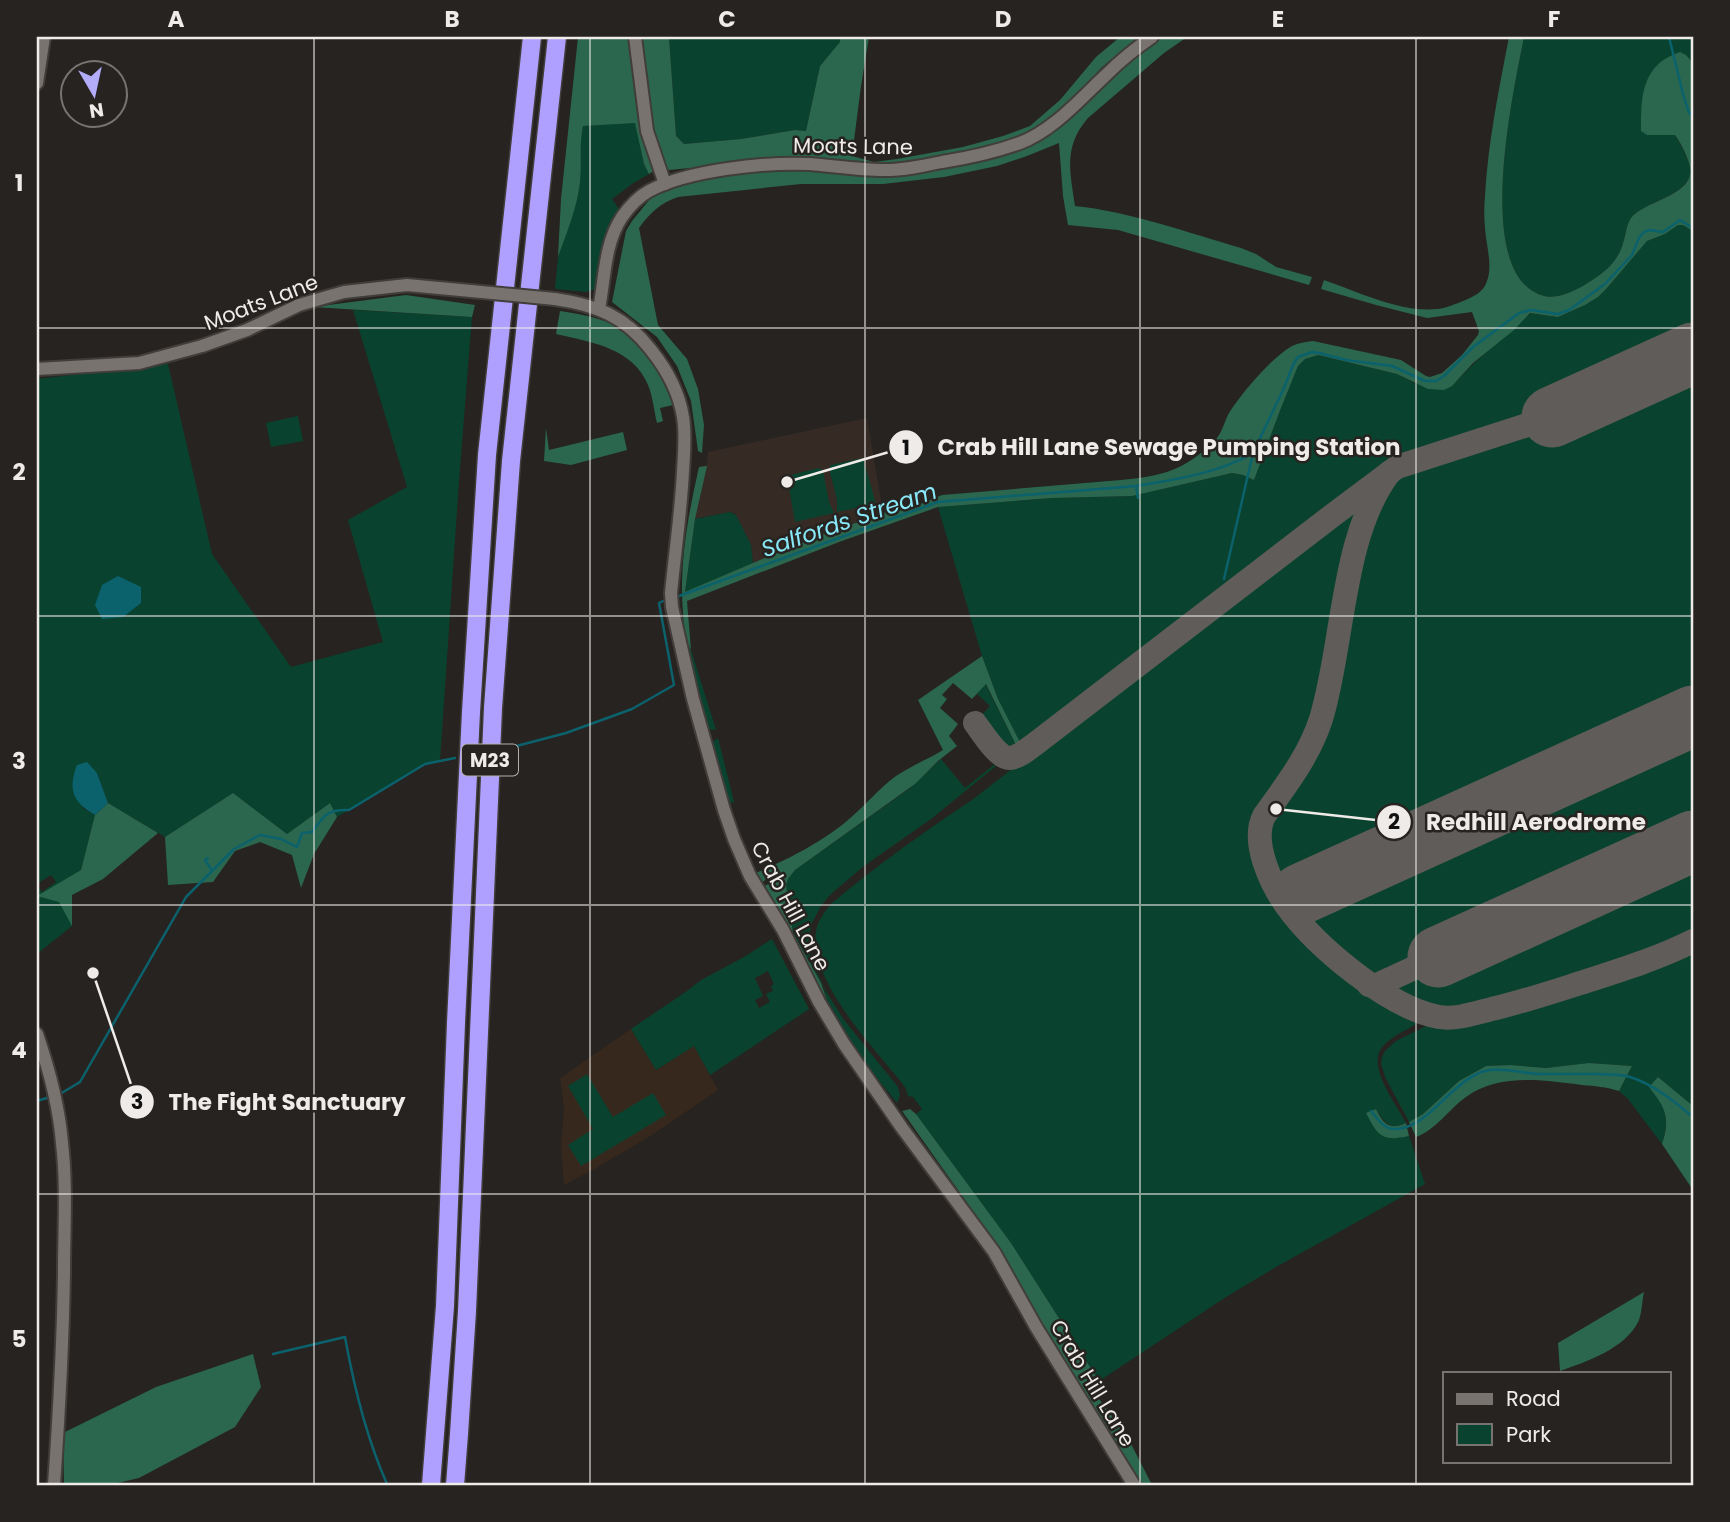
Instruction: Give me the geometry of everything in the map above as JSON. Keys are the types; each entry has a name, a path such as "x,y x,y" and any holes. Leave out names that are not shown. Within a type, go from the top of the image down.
{"highway":[{"name":"M23","path":"431,1485 445,1306 471,712 487,455 532,37"},
{"name":"M23","path":"455,1485 467,1311 495,680 511,461 557,37"}],"street":[{"path":"37,83 44,37"},
{"path":"635,37 647,131 665,184"},
{"name":"Moats Lane","path":"599,309 606,259 617,226 641,197 665,184 685,177 731,169 782,164 886,170 986,153 1022,142 1044,129 1152,37"},
{"name":"Moats Lane","path":"37,369 139,363 202,346 247,330 299,305 344,292 407,285 555,299 584,305"},
{"name":"Crab Hill Lane","path":"584,305 599,309 625,323 648,345 670,378 680,403 685,431 684,460 671,602 693,699 724,810 741,859 783,930 844,1044 994,1252 1049,1348 1134,1485"},
{"path":"37,1034 56,1105 62,1143 65,1195 63,1310 54,1485"}],"shaded area":[{"path":"867,418 883,513 753,563 751,545 735,513 688,520 699,467 707,465 708,452"},
{"path":"631,1029 656,1070 694,1046 718,1090 652,1135 564,1185 561,1146 564,1107 560,1078"}],"green space":[{"path":"578,37 669,37 676,136 684,144 741,139 795,130 806,131 820,66 840,42 840,37 869,37 852,156 874,162 963,147 1030,126 1060,100 1096,57 1120,37 1138,37 1101,68 1070,104 1040,129 1013,140 909,164 734,164 669,170 663,165 649,174 644,164 635,123 583,126 579,192 558,257 561,199"},
{"path":"669,37 840,37 840,42 820,66 806,131 795,130 741,139 684,144 676,136"},
{"path":"1161,37 1187,37 1164,53 1088,118 1080,129 1070,160 1075,206 1138,218 1241,248 1276,267 1312,277 1309,285 1118,230 1068,225 1059,143 997,166 944,177 883,184 801,184 678,197 656,209 639,228 658,325 687,359 698,389 704,425 702,453 698,451 691,401 677,366 657,337 612,302 626,231 650,199 668,188 708,176 797,168 846,172 1024,147 1131,58"},
{"path":"1509,37 1524,37 1507,137 1503,219 1509,255 1522,282 1544,296 1552,297 1589,283 1616,258 1631,218 1687,183 1690,166 1675,135 1647,135 1641,131 1642,101 1647,81 1659,64 1680,52 1693,63 1693,231 1678,225 1647,241 1607,288 1585,305 1558,317 1530,313 1514,330 1473,363 1452,386 1444,390 1428,389 1397,374 1318,355 1305,359 1298,366 1254,480 1232,473 1132,496 1052,498 938,507 687,601 691,650 684,628 682,576 688,522 699,467 707,466 695,519 685,592 797,544 942,495 1121,480 1172,470 1193,459 1214,441 1241,396 1275,359 1300,343 1313,341 1401,360 1430,377 1442,373 1462,355 1478,335 1472,312 1427,318 1321,289 1324,280 1394,305 1424,309 1451,306 1481,291 1487,281 1489,268 1484,216 1486,176"},
{"path":"1524,37 1693,37 1693,63 1686,55 1646,84 1641,118 1647,135 1675,135 1690,166 1686,183 1631,218 1620,252 1604,271 1580,288 1552,297 1544,296 1522,282 1509,255 1503,219 1507,137"},
{"path":"635,122 644,164 649,174 612,199 621,212 599,288 586,292 555,289 558,257 572,216 580,179 583,126"},
{"path":"1678,225 1693,231 1693,343 1517,422 1390,463 1113,679 1022,746 998,699 982,656 938,507 1052,498 1132,496 1232,473 1254,480 1298,366 1305,359 1317,355 1397,374 1416,384 1452,386 1480,357 1531,313 1558,317 1585,305 1607,288 1647,241"},
{"path":"406,295 475,305 472,317 313,307"},
{"path":"353,310 472,317 440,761 425,764 337,817 330,803 287,834 233,793 165,837 108,803 97,773 83,808 95,815 81,870 60,883 72,926 37,954 37,885 42,892 56,882 51,875 37,884 37,379 168,364 212,554 291,667 383,642 348,520 407,487"},
{"path":"560,311 584,315 620,328 645,349 655,364 673,405 660,408 663,421 657,423 648,385 632,363 622,355 597,344 556,334"},
{"path":"1693,363 1693,935 1602,971 1476,1008 1444,1012 1414,1002 1381,985 1351,963 1310,924 1286,892 1274,867 1267,842 1269,822 1313,756 1336,686 1363,541 1384,492 1394,475 1402,471 1500,439 1546,429"},
{"path":"298,416 303,441 271,447 266,423"},
{"path":"546,428 549,450 623,432 627,450 571,465 544,461"},
{"path":"863,458 876,504 837,512 837,500 829,468 831,465"},
{"path":"819,468 823,471 834,513 795,522 787,476"},
{"path":"1350,507 1358,509 1359,517 1347,557 1325,679 1314,720 1293,765 1259,812 1253,827 1253,837 1266,884 1286,916 1360,986 1419,1018 1418,1023 1396,1035 1379,1052 1379,1072 1406,1123 1392,1126 1376,1109 1367,1113 1374,1127 1382,1135 1393,1138 1409,1136 1425,1184 1226,1297 1099,1381 1011,1243 916,1114 922,1109 913,1097 908,1096 902,1083 845,1012 822,970 816,950 817,927 832,903 866,875 972,800"},
{"path":"730,512 736,515 751,545 753,563 685,593 695,519"},
{"path":"685,639 691,650 716,730 707,729 690,676"},
{"path":"982,656 998,699 1022,746 1018,749 986,684 972,699 953,683 942,695 947,699 940,708 958,724 949,736 957,746 915,784 795,870 788,879 786,885 793,933 821,983 827,1000 763,887 770,883 767,879 761,883 755,873 791,857 839,828 896,776 943,750 918,700"},
{"path":"985,683 1018,749 1011,752 982,715 990,706 977,694"},
{"path":"718,738 734,802 730,803 711,743"},
{"path":"941,759 965,788 995,764 996,766 830,895 812,923 809,935 810,955 827,993 844,1020 898,1087 900,1095 897,1103 864,1062 827,1000 824,988 793,933 786,885 795,870 909,789"},
{"path":"233,793 287,834 330,803 337,817 314,854 301,888 292,855 260,842 235,851 213,882 168,885 165,837"},
{"path":"108,803 158,833 103,879 72,895 72,926 59,902 37,896 81,870 95,815"},
{"path":"772,939 809,1009 710,1075 694,1046 656,1070 631,1029 701,980","holes":["768,971 774,984 771,986 773,991 766,994 770,1002 759,1008 755,1000 763,996 755,978"]},
{"path":"1693,947 1693,1106 1658,1077 1650,1087 1665,1114 1666,1127 1662,1144 1619,1091 1632,1066 1590,1063 1546,1068 1486,1066 1459,1081 1423,1114 1409,1122 1385,1077 1381,1064 1385,1051 1396,1041 1426,1026 1455,1023 1549,1000 1656,964"},
{"path":"1589,1063 1632,1066 1619,1091 1552,1081 1507,1081 1479,1089 1466,1097 1430,1129 1416,1137 1409,1122 1423,1114 1459,1081 1486,1066 1546,1068"},
{"path":"587,1074 613,1117 653,1093 666,1115 581,1166 568,1145 593,1129 568,1086"},
{"path":"1658,1077 1693,1106 1693,1190 1662,1144 1666,1127 1665,1113 1649,1087"},
{"path":"910,1109 1011,1243 1099,1381 1091,1388 1128,1438 1154,1485 1137,1485 980,1221 902,1111"},
{"path":"1376,1109 1381,1118 1391,1126 1406,1123 1409,1136 1393,1138 1378,1132 1366,1113"},
{"path":"1644,1292 1639,1320 1625,1339 1605,1353 1560,1371 1558,1343"},
{"path":"253,1354 261,1387 235,1427 139,1478 109,1485 64,1485 63,1433 156,1387"}],"water":[{"path":"118,576 141,587 141,603 123,617 102,619 95,605 102,585"},
{"path":"87,762 97,773 108,803 95,815 81,805 73,788 77,765"}],"waterway":[{"path":"1669,37 1683,94 1693,118"},
{"name":"Salfords Stream","path":"1224,579 1253,453 1298,357 1312,352 1319,353 1346,360 1392,366 1425,381 1436,381 1473,347 1519,313 1531,310 1558,314 1569,310 1605,284 1632,255 1644,232 1663,232 1680,220 1693,228"},
{"name":"Salfords Stream","path":"679,596 938,502 1136,486 1211,471 1253,453"},
{"path":"1136,486 1138,498"},
{"name":"Salfords Stream","path":"509,748 566,733 632,709 674,685 659,603 663,601"},
{"name":"Salfords Stream","path":"60,1094 80,1082 186,897 234,849 260,835 281,839 297,847 302,833 312,832 327,814 349,810 425,764 455,758"},
{"path":"208,858 205,860 211,869"},
{"path":"1371,1111 1388,1128 1407,1127 1427,1115 1465,1081 1482,1072 1502,1070 1630,1077 1655,1089 1693,1117"},
{"name":"Salfords Stream","path":"37,1101 50,1097"},
{"path":"273,1354 345,1337 362,1412 387,1484"}],"taxiway":[{"path":"975,723 1000,754 1010,758 1020,754 1397,467 1552,417"},
{"path":"1389,473 1373,499 1352,559 1329,690 1316,733 1289,781 1264,816 1261,826 1261,850 1280,896 1315,939 1355,973 1398,1001 1439,1017 1468,1015 1533,998 1631,966 1693,941"},
{"path":"1369,985 1377,985 1438,957"}],"runway":[{"path":"1552,417 1693,353"},
{"path":"1301,894 1693,716"},
{"path":"1438,957 1693,841"}],"place":[{"name":"Crab Hill Lane Sewage Pumping Station","path":"787,482"},
{"name":"Redhill Aerodrome","path":"1276,809"},
{"name":"The Fight Sanctuary","path":"93,973"}]}
